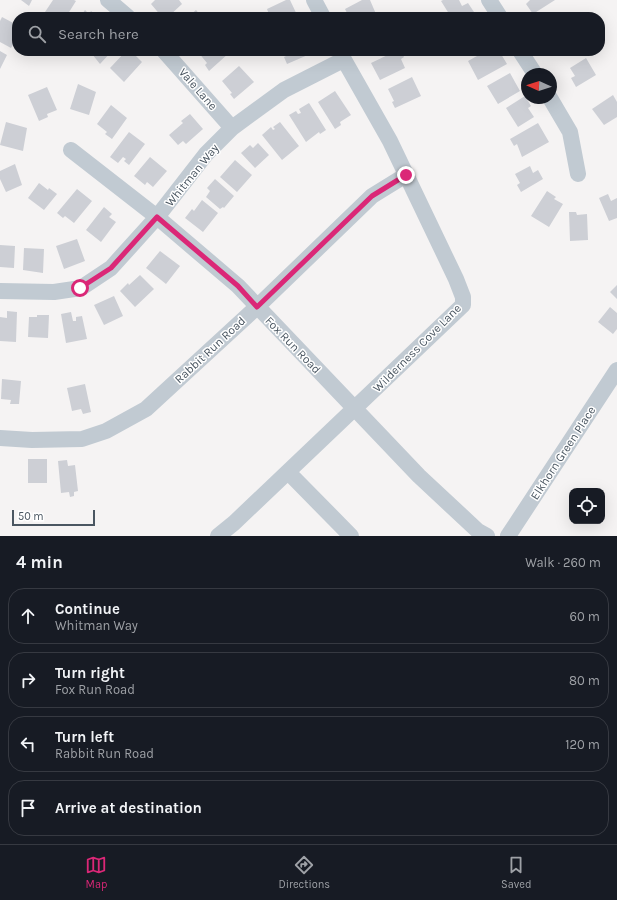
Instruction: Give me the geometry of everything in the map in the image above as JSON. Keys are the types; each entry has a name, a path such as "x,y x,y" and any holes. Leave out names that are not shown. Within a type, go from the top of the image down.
{"street":[{"path":"108,0 122,12"},
{"path":"314,0 320,12"},
{"path":"489,0 497,12"},
{"name":"Vale Lane","path":"168,56 232,128"},
{"name":"Whitman Way","path":"0,291 54,292 80,288 111,268 157,217 206,154 232,128 284,90 339,56"},
{"name":"Wilderness Cove Lane","path":"218,536 234,523 355,409 463,305 463,296 456,280 390,141 342,56"},
{"path":"523,56 530,68"},
{"path":"554,104 570,132 578,174"},
{"name":"Fox Run Road","path":"71,150 157,217 238,286 419,476 478,531 487,536"},
{"name":"Rabbit Run Road","path":"0,438 32,440 82,439 106,431 146,409 257,307 372,196 406,175"},
{"name":"Elkhorn Green Place","path":"508,536 617,370"},
{"path":"288,472 351,536"}],"building":[{"path":"21,0 32,0 29,6"},
{"path":"53,0 76,1 69,12 45,12"},
{"path":"155,0 179,0 182,4 173,12 158,12 151,4"},
{"path":"286,0 290,0 296,12 268,12 267,9"},
{"path":"362,0 370,0 375,12 346,12 345,9"},
{"path":"459,0 462,6 468,3 474,12 448,12 441,1"},
{"path":"530,0 555,0 536,12 532,12 526,4"},
{"path":"2,17 12,22 11,48 0,42 0,21"},
{"path":"0,51 7,55 0,69"},
{"path":"94,56 107,56 100,64"},
{"path":"121,56 136,56 142,62 124,82 110,68"},
{"path":"201,56 226,56 209,71 205,65 207,63"},
{"path":"286,56 305,56 287,64 284,57"},
{"path":"386,56 404,56 401,59 405,68 380,80 371,63"},
{"path":"477,56 502,56 507,64 478,80 468,61"},
{"path":"586,58 596,75 576,87 571,78 575,76 570,68"},
{"path":"239,66 254,82 234,99 230,94 232,93 222,81"},
{"path":"510,73 520,91 498,104 487,86"},
{"path":"412,77 421,96 395,108 392,102 394,101 388,89"},
{"path":"78,84 96,92 89,115 70,109"},
{"path":"47,87 57,110 47,114 48,117 39,121 28,95"},
{"path":"335,91 351,115 340,122 341,125 335,129 318,102"},
{"path":"613,95 617,102 617,117 604,125 592,109"},
{"path":"521,99 521,104 530,104 531,106 528,108 534,117 518,127 506,108"},
{"path":"309,103 326,130 320,134 319,132 306,142 289,115 296,111 298,114 301,113 299,109"},
{"path":"111,105 127,118 112,139 105,134 107,132 97,124"},
{"path":"190,114 203,129 186,144 183,141 178,145 169,135 183,123 181,121"},
{"path":"6,122 27,128 23,151 0,145"},
{"path":"280,122 299,146 282,160 262,135 271,127 273,130 275,129 273,127"},
{"path":"538,123 549,142 522,157 517,144 514,146 510,139"},
{"path":"129,132 145,144 129,165 124,161 126,159 123,157 118,163 110,157"},
{"path":"258,143 269,155 255,168 241,153 250,145 253,148"},
{"path":"150,157 167,171 153,187 147,182 145,185 134,176"},
{"path":"235,160 252,175 237,192 220,177"},
{"path":"15,164 22,185 6,192 0,179 0,171"},
{"path":"530,166 533,173 538,170 543,179 521,192 517,185 520,183 515,174"},
{"path":"215,179 234,196 224,208 223,207 220,209 206,197 210,191 207,188"},
{"path":"39,183 48,190 49,188 57,194 44,210 28,198"},
{"path":"77,189 92,201 74,223 65,216 63,218 57,213"},
{"path":"547,191 556,197 554,199 563,204 549,227 531,216"},
{"path":"608,194 611,201 617,198 617,218 609,221 599,198"},
{"path":"202,200 218,213 203,232 185,218 192,209 194,211"},
{"path":"104,207 112,214 109,217 116,222 101,242 86,230"},
{"path":"569,212 576,212 577,215 587,214 588,240 570,241"},
{"path":"77,239 85,261 64,269 56,246"},
{"path":"0,245 15,246 14,268 0,267"},
{"path":"24,248 44,249 43,273 23,270"},
{"path":"160,251 180,266 166,284 146,268"},
{"path":"140,275 154,289 135,307 120,291 128,283 129,285"},
{"path":"617,285 617,299 610,292"},
{"path":"114,296 123,316 104,325 94,305"},
{"path":"610,307 617,313 617,329 613,334 598,322"},
{"path":"7,311 17,312 16,342 0,341 0,317 7,318"},
{"path":"71,312 73,321 76,321 76,317 82,316 87,339 66,343 61,314"},
{"path":"37,315 49,315 48,338 28,337 29,317 37,317"},
{"path":"2,379 21,381 19,404 10,404 11,400 1,399"},
{"path":"85,384 91,412 83,414 81,409 72,411 67,388"},
{"path":"28,459 47,459 47,483 28,483"},
{"path":"67,460 68,466 75,465 78,491 74,492 74,496 70,497 69,492 61,493 58,461"}],"route":[{"path":"80,288 111,268 157,217 238,286 257,307 372,196 406,175"}]}
